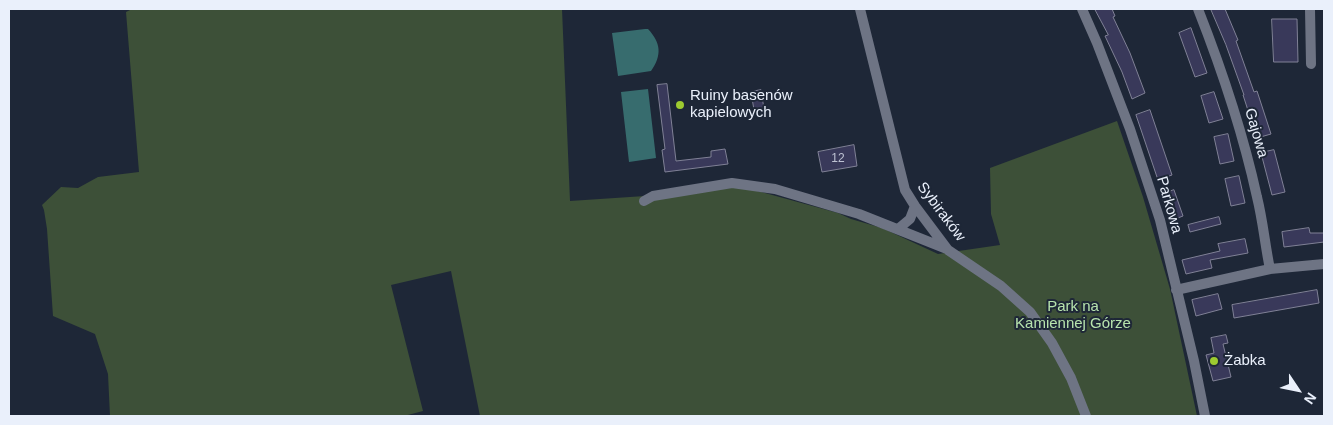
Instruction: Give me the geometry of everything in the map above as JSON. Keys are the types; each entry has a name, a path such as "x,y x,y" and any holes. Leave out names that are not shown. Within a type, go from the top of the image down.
{"street":[{"name":"Sybiraków","path":"860,9 905,190 948,250 1001,286 1030,312 1052,343 1071,378 1086,416"},
{"name":"Parkowa","path":"1082,9 1130,129 1160,220 1194,361 1205,416"},
{"name":"Gajowa","path":"1198,9 1224,79 1244,144 1258,199 1270,269"},
{"path":"1310,9 1311,64"},
{"path":"644,201 653,196 732,183 775,190 859,214 948,250"},
{"path":"898,229 910,219 915,206"},
{"path":"1176,290 1270,269 1324,264"}],"green space":[{"name":"Park na Kamiennej Górze","path":"132,9 562,9 570,201 690,193 738,187 838,213 882,228 938,254 1000,245 991,214 990,168 1117,121 1143,197 1170,289 1197,416 480,416 451,271 391,285 423,411 404,416 110,416 108,374 95,334 53,316 47,229 42,205 61,187 78,188 98,177 139,172 126,12"}],"shaded area":[{"path":"648,29 658,44 655,65 651,71 618,76 612,33"},
{"path":"648,89 656,158 629,162 621,92"}],"building":[{"path":"1095,9 1112,9 1115,16 1113,17 1130,53 1145,93 1132,99 1105,36 1108,35"},
{"path":"1211,9 1225,9 1238,40 1236,41 1254,92 1257,91 1271,134 1257,138 1244,95"},
{"path":"1272,19 1297,19 1298,62 1274,62"},
{"path":"1191,28 1207,73 1195,77 1179,33"},
{"path":"667,84 676,161 711,157 711,151 725,149 728,164 665,172 662,150 665,149 657,85"},
{"path":"761,90 764,109 754,110 751,92"},
{"path":"1214,92 1223,119 1209,123 1201,96"},
{"path":"1150,110 1172,175 1158,180 1136,115"},
{"path":"1228,134 1234,161 1220,164 1214,137"},
{"path":"854,145 857,166 822,172 818,152"},
{"path":"1274,150 1285,192 1272,195 1261,153"},
{"path":"1239,176 1245,203 1231,206 1225,179"},
{"path":"1174,190 1183,216 1170,221 1161,195"},
{"path":"1219,217 1221,224 1190,232 1188,225"},
{"path":"1309,228 1310,233 1324,233 1324,242 1284,247 1282,232"},
{"path":"1245,239 1248,253 1210,260 1212,268 1186,274 1182,260 1220,251 1218,244"},
{"path":"1317,290 1319,303 1234,318 1232,305"},
{"path":"1218,294 1222,309 1196,316 1192,300"},
{"path":"1226,335 1228,343 1223,344 1231,377 1213,381 1206,355 1214,353 1211,338"}],"place":[{"name":"Ruiny basenów kapielowych","path":"680,105"},
{"name":"Żabka","path":"1214,361"}]}
